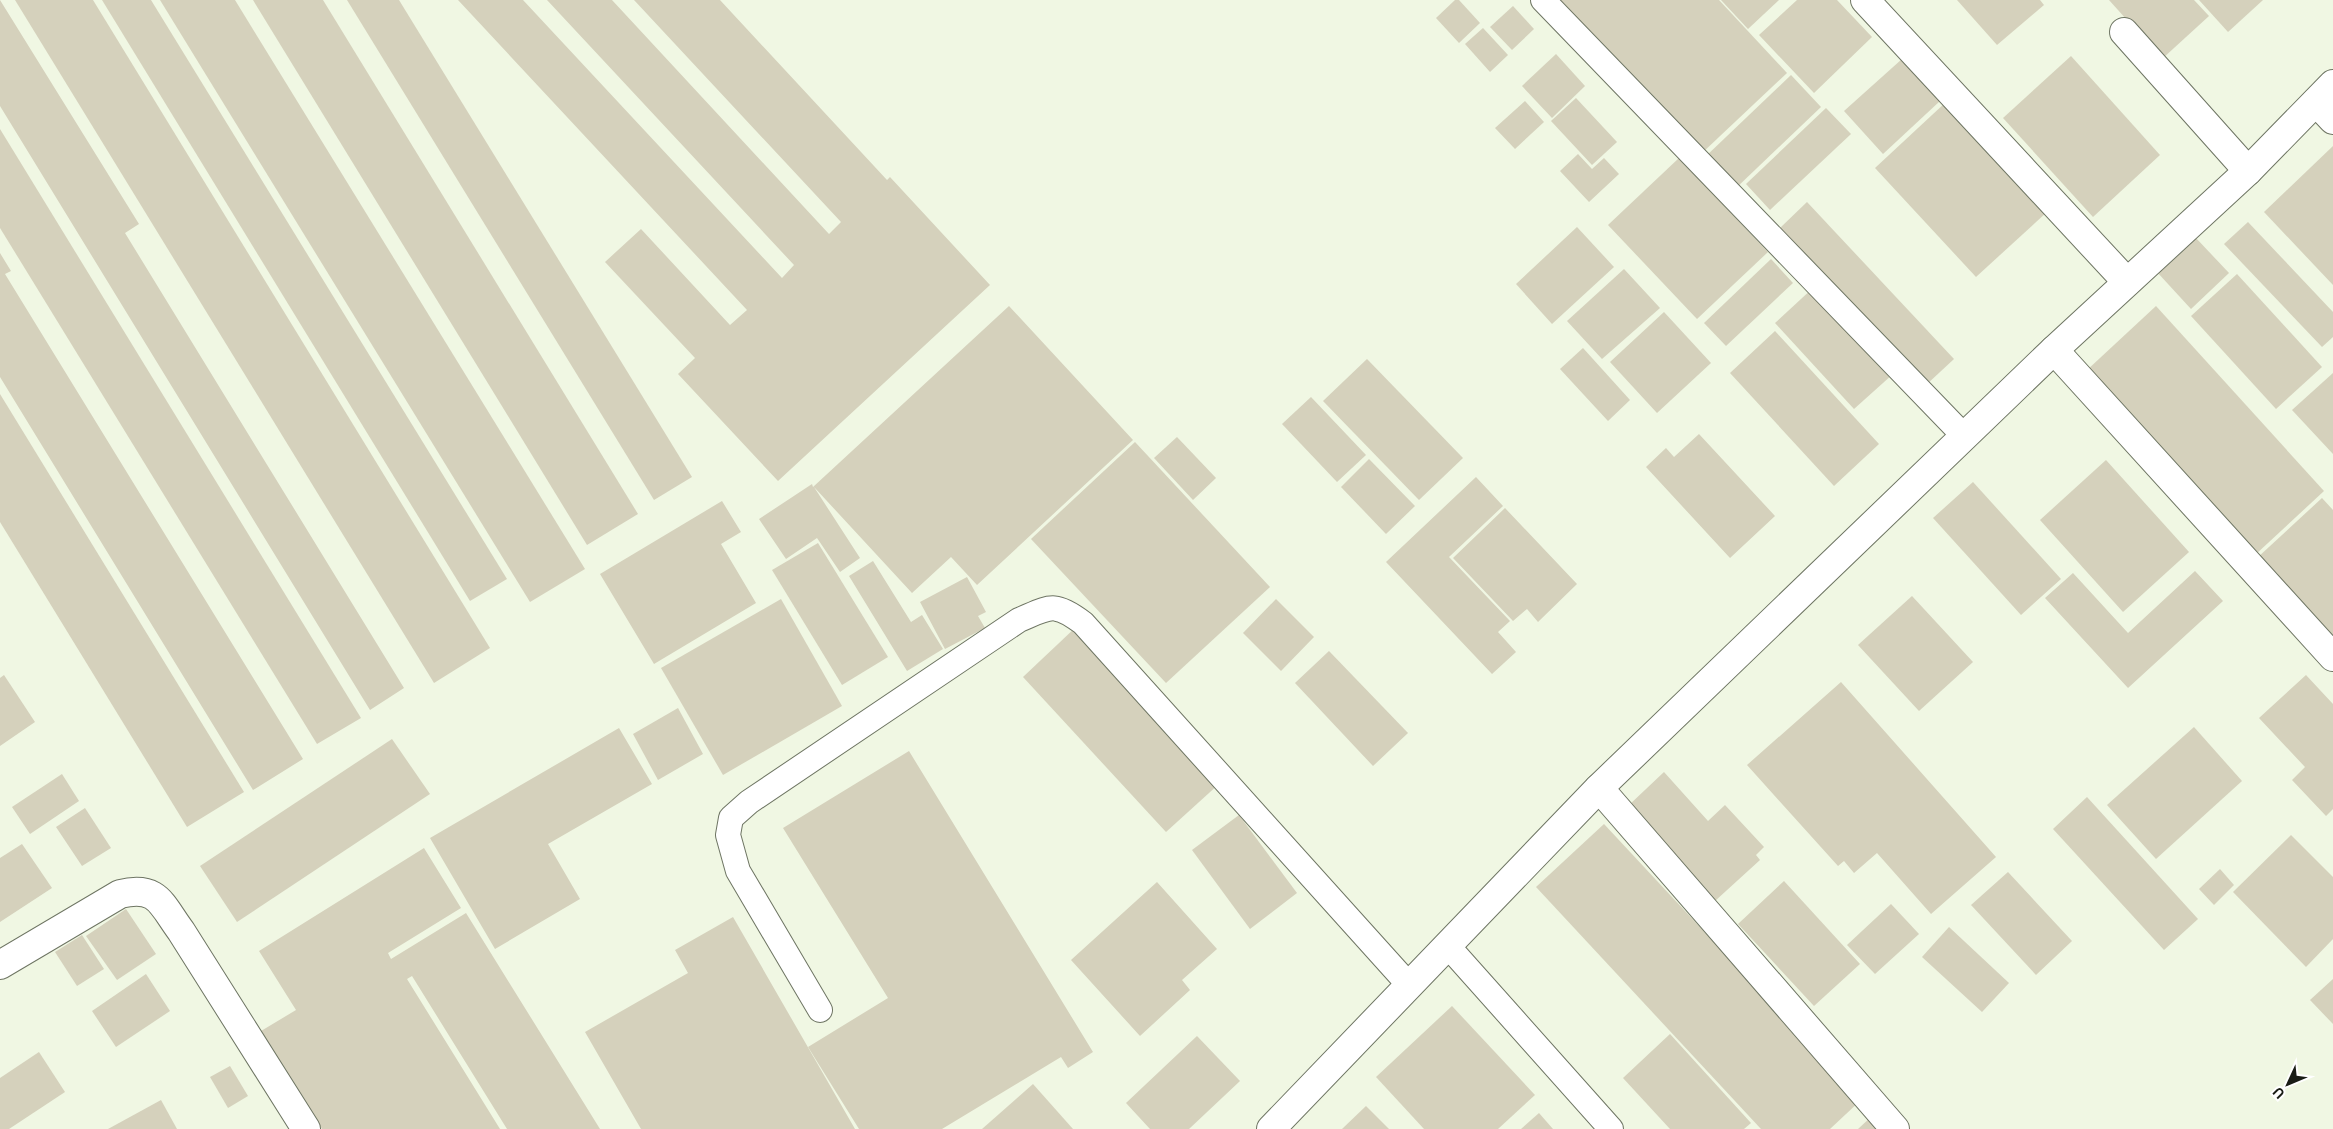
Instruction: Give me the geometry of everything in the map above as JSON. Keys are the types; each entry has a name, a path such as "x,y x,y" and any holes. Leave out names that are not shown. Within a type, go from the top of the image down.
{"street":[{"path":"1865,0 2127,282"},
{"path":"2124,32 2248,171"},
{"path":"1271,1129 1599,788 2054,350 2248,171 2327,102"},
{"path":"2054,350 2333,657"},
{"path":"1599,788 1895,1129"},
{"path":"0,964 120,894 135,891 149,892 158,900 181,931 306,1129"}],"lane":[{"path":"1543,0 1964,436"},
{"path":"820,1010 738,871 728,835 731,818 749,802 1019,620 1051,607 1068,611 1083,623 1409,985"},
{"path":"1446,945 1611,1129"}],"building":[{"path":"0,0 139,224 125,233 404,688 370,710 0,106"},
{"path":"15,0 93,0 490,648 434,683"},
{"path":"102,0 151,0 507,579 470,601"},
{"path":"160,0 235,0 585,569 530,602"},
{"path":"253,0 323,0 638,514 587,545"},
{"path":"347,0 399,0 692,477 654,500"},
{"path":"458,0 523,0 782,278 794,265 547,0 612,0 829,234 841,222 634,0 720,0 887,180 890,177 990,285 778,481 678,374 695,358 605,262 641,229 730,325 747,310"},
{"path":"1455,0 1459,0 1480,23 1459,43 1436,18"},
{"path":"1556,0 1719,0 1787,73 1701,154"},
{"path":"1721,0 1779,0 1748,29"},
{"path":"1797,0 1837,0 1872,37 1814,93 1759,35"},
{"path":"1957,0 2040,0 2044,5 1997,45"},
{"path":"2109,0 2194,0 2209,16 2162,59"},
{"path":"2199,0 2263,0 2228,32"},
{"path":"1513,6 1534,29 1512,50 1490,27"},
{"path":"1483,28 1508,55 1490,72 1465,44"},
{"path":"1556,54 1585,86 1552,118 1522,86"},
{"path":"2071,56 2160,155 2093,217 2003,118"},
{"path":"1902,59 1940,101 1883,154 1844,111"},
{"path":"1791,75 1821,107 1734,190 1704,158"},
{"path":"1576,98 1617,142 1592,165 1551,121"},
{"path":"1525,101 1544,122 1515,149 1495,128"},
{"path":"1946,102 2047,212 1976,277 1875,168"},
{"path":"1826,108 1851,134 1770,210 1746,184"},
{"path":"0,129 361,718 317,744 0,228"},
{"path":"2333,146 2333,285 2264,212"},
{"path":"1578,154 1592,169 1604,158 1619,174 1589,202 1560,171"},
{"path":"1679,158 1768,252 1697,319 1608,225"},
{"path":"1807,202 1954,359 1926,385 1780,228"},
{"path":"2248,222 2333,312 2333,337 2322,347 2224,244"},
{"path":"1577,227 1614,267 1552,324 1516,284"},
{"path":"2195,237 2229,273 2191,309 2157,272"},
{"path":"0,253 11,271 5,274 303,759 253,790 0,377"},
{"path":"1771,259 1793,283 1726,346 1704,323"},
{"path":"1624,269 1660,308 1602,359 1567,321"},
{"path":"2237,274 2322,367 2276,409 2191,316"},
{"path":"1814,287 1893,374 1854,409 1775,323"},
{"path":"1009,306 1133,440 977,585 951,557 912,593 814,487 860,558 840,572 817,538 786,559 759,519 812,484 813,487"},
{"path":"2156,306 2324,491 2255,555 2086,371"},
{"path":"1664,312 1711,363 1657,413 1610,362"},
{"path":"1775,331 1879,444 1834,486 1730,373"},
{"path":"1583,348 1630,400 1608,421 1560,369"},
{"path":"1367,359 1463,458 1419,500 1323,401"},
{"path":"2333,373 2333,454 2292,410"},
{"path":"0,394 244,792 187,827 0,522"},
{"path":"1311,397 1366,455 1337,482 1282,424"},
{"path":"1699,434 1775,516 1730,558 1646,467 1666,448 1674,457"},
{"path":"1177,437 1216,478 1193,500 1154,458"},
{"path":"1135,442 1270,587 1166,683 1031,539"},
{"path":"1369,459 1415,506 1386,534 1341,487"},
{"path":"2106,460 2189,552 2123,612 2040,520"},
{"path":"1476,477 1503,506 1449,557 1510,621 1498,632 1516,652 1492,674 1386,562"},
{"path":"1973,482 2061,579 2021,615 1933,518"},
{"path":"2322,498 2333,510 2333,641 2257,558"},
{"path":"722,501 741,532 721,544 756,603 654,664 600,574"},
{"path":"1505,508 1577,584 1538,622 1527,609 1513,621 1453,558"},
{"path":"818,543 888,657 842,685 772,570"},
{"path":"873,561 911,622 922,615 943,649 907,671 849,576"},
{"path":"2195,571 2223,601 2128,688 2045,598 2073,573 2128,633"},
{"path":"967,577 986,612 978,616 985,628 945,649 920,602"},
{"path":"1912,596 1973,662 1919,711 1858,645"},
{"path":"781,599 842,706 723,775 661,668"},
{"path":"1276,599 1314,637 1281,671 1243,633"},
{"path":"1076,627 1220,783 1166,832 1023,677"},
{"path":"1329,651 1408,733 1373,766 1295,683"},
{"path":"4,675 35,722 0,746 0,678"},
{"path":"2306,675 2333,704 2333,809 2326,816 2292,780 2305,767 2259,718"},
{"path":"1841,682 1996,857 1931,914 1877,853 1854,873 1844,861 1838,866 1747,765"},
{"path":"678,708 703,754 658,780 633,734"},
{"path":"2194,727 2242,781 2156,859 2107,805"},
{"path":"619,728 652,784 548,844 580,899 495,949 430,838"},
{"path":"392,739 430,794 237,922 200,866"},
{"path":"909,751 1093,1052 1068,1068 1061,1057 942,1129 859,1129 808,1047 888,998 783,828"},
{"path":"1664,772 1708,821 1725,805 1764,847 1756,855 1760,860 1715,901 1628,806"},
{"path":"62,774 79,801 30,834 12,807"},
{"path":"2087,797 2198,919 2164,950 2053,829"},
{"path":"85,808 111,848 82,866 56,827"},
{"path":"1239,815 1297,893 1250,929 1192,850"},
{"path":"1604,824 1861,1100 1830,1129 1761,1129 1536,887"},
{"path":"2291,835 2333,877 2333,939 2306,967 2233,892"},
{"path":"22,844 52,888 0,922 0,858"},
{"path":"424,848 461,908 388,953 391,959 466,913 600,1129 507,1129 412,976 407,979 500,1129 322,1129 261,1031 296,1010 259,951"},
{"path":"2220,869 2234,885 2214,905 2199,889"},
{"path":"2008,872 2072,941 2036,975 1971,905"},
{"path":"1784,881 1860,964 1814,1006 1738,924"},
{"path":"1157,882 1217,949 1182,980 1190,990 1140,1036 1071,960"},
{"path":"1891,904 1919,934 1875,974 1847,945"},
{"path":"126,909 156,954 117,980 86,936"},
{"path":"733,917 855,1129 641,1129 585,1032 688,973 675,950"},
{"path":"1949,927 2009,983 1982,1012 1922,957"},
{"path":"82,935 104,969 77,986 55,952"},
{"path":"146,974 170,1011 116,1047 92,1011"},
{"path":"2333,979 2333,1024 2310,1000"},
{"path":"1452,1006 1535,1095 1498,1129 1424,1129 1376,1077"},
{"path":"1670,1034 1751,1123 1744,1129 1670,1129 1623,1078"},
{"path":"1197,1036 1240,1081 1189,1129 1150,1129 1126,1103"},
{"path":"39,1052 65,1092 9,1129 0,1129 0,1078"},
{"path":"230,1066 248,1096 228,1108 210,1077"},
{"path":"1033,1084 1073,1129 982,1129"},
{"path":"161,1100 177,1129 108,1129"},
{"path":"1366,1106 1389,1129 1342,1129"},
{"path":"1539,1113 1553,1129 1521,1129"},
{"path":"1872,1116 1884,1129 1858,1129"}]}
